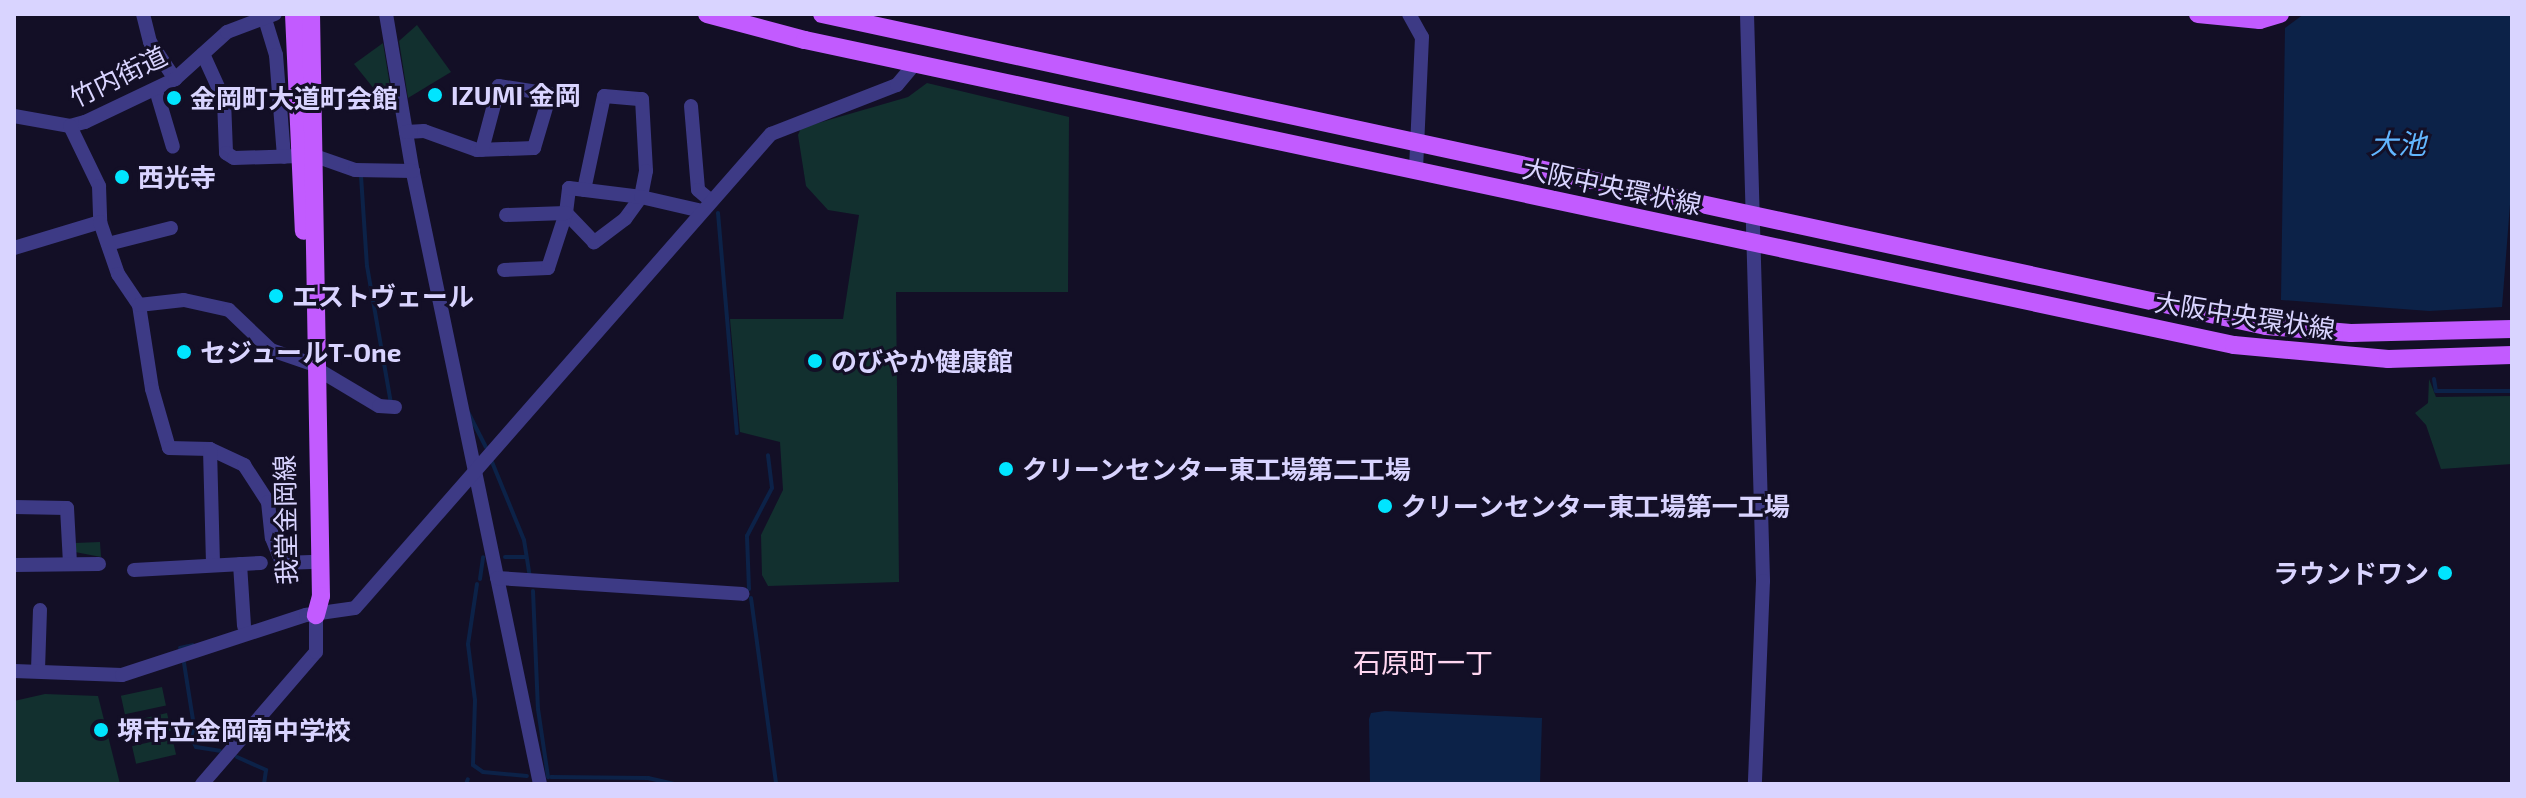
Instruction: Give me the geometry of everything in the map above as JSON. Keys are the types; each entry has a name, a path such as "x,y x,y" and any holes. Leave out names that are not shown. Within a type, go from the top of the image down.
{"main road":[{"name":"我堂金岡線","path":"294,14 313,366 321,596 316,615"},
{"name":"我堂金岡線","path":"300,157 311,14"},
{"name":"大阪中央環状線","path":"710,14 916,62 2234,345 2388,359 2512,355"},
{"name":"大阪中央環状線","path":"822,14 2266,326 2365,333 2512,329"},
{"path":"2198,14 2260,20 2280,14"},
{"name":"我堂金岡線","path":"313,366 311,562 316,615"}],"street":[{"path":"143,14 150,42 175,79"},
{"path":"386,14 413,171 540,784"},
{"path":"1409,14 1422,37 1420,141 1416,169"},
{"path":"1747,14 1763,581 1755,784"},
{"path":"270,16 300,157"},
{"name":"竹内街道","path":"14,116 70,126 156,90 175,79 227,32 270,16"},
{"path":"203,54 224,100 226,153 234,158 300,157 355,170 413,171"},
{"path":"14,671 122,675 316,615 355,608 771,134 897,85 916,62"},
{"path":"406,132 424,131 482,150 534,148 550,94 499,86 482,150"},
{"path":"156,90 173,147"},
{"path":"506,215 566,213 594,242 625,219 641,197 646,171 642,99 604,96 584,190"},
{"path":"691,106 698,190 707,206"},
{"path":"70,126 99,186 100,222 118,274 139,305 152,389 169,448 210,449 244,465 261,486 282,563 311,562"},
{"path":"504,270 548,268 566,213 569,188 707,206"},
{"path":"14,248 100,222"},
{"path":"108,244 171,228"},
{"path":"139,305 184,300 229,310 271,350 313,366 379,406 395,407"},
{"path":"210,449 213,564"},
{"path":"14,507 67,508 70,563"},
{"path":"134,570 261,563"},
{"path":"14,565 99,564"},
{"path":"240,564 244,626"},
{"path":"497,578 742,594"},
{"path":"38,670 40,610"},
{"path":"202,784 316,652 316,615"}],"green space":[{"path":"417,25 451,72 408,98 399,41"},
{"path":"383,43 391,92 379,95 354,64"},
{"name":"のびやか健康館","path":"927,83 1069,117 1068,292 896,292 899,582 768,586 762,575 761,535 783,490 780,442 740,432 730,319 843,319 859,215 828,210 806,186 798,135 801,128 908,97"},
{"path":"2429,379 2436,397 2512,396 2512,464 2441,469 2426,425 2415,413 2428,403"},
{"path":"100,542 101,557 75,552 75,543"},
{"path":"162,687 166,706 125,714 121,696"},
{"path":"45,694 98,696 120,784 14,784 14,701"},
{"path":"167,713 171,731 130,740 126,722"},
{"path":"172,737 176,755 136,764 132,746"}],"water":[{"name":"大池","path":"2304,14 2512,14 2512,179 2502,307 2429,311 2281,300 2285,28"},
{"path":"1385,711 1542,718 1540,784 1370,784 1369,719 1371,713"}],"waterway":[{"path":"361,176 367,266 391,403"},
{"path":"718,213 737,433"},
{"path":"2434,379 2436,391 2512,391"},
{"path":"468,412 486,447"},
{"path":"749,589 747,536 772,488 768,455"},
{"path":"492,462 524,540 530,577"},
{"path":"480,579 483,557"},
{"path":"505,557 526,557"},
{"path":"477,584 468,644 475,700 473,765 483,772 527,776"},
{"path":"533,591 538,709 548,777"},
{"path":"751,598 776,784"},
{"path":"180,648 193,645"},
{"path":"184,663 194,726 191,737 196,747 220,751"},
{"path":"237,757 266,770 264,784"},
{"path":"551,777 648,778 675,784"},
{"path":"466,784 468,779"}],"place":[{"name":"IZUMI 金岡","path":"435,95"},
{"name":"金岡町大道町会館","path":"174,98"},
{"name":"西光寺","path":"122,177"},
{"name":"エストヴェール","path":"276,296"},
{"name":"セジュールT-One","path":"184,352"},
{"name":"のびやか健康館","path":"815,361"},
{"name":"クリーンセンター東工場第二工場","path":"1006,469"},
{"name":"クリーンセンター東工場第一工場","path":"1385,506"},
{"name":"ラウンドワン","path":"2445,573"},
{"name":"堺市立金岡南中学校","path":"101,730"}],"district":[{"name":"石原町一丁","path":"1423,662"}]}
